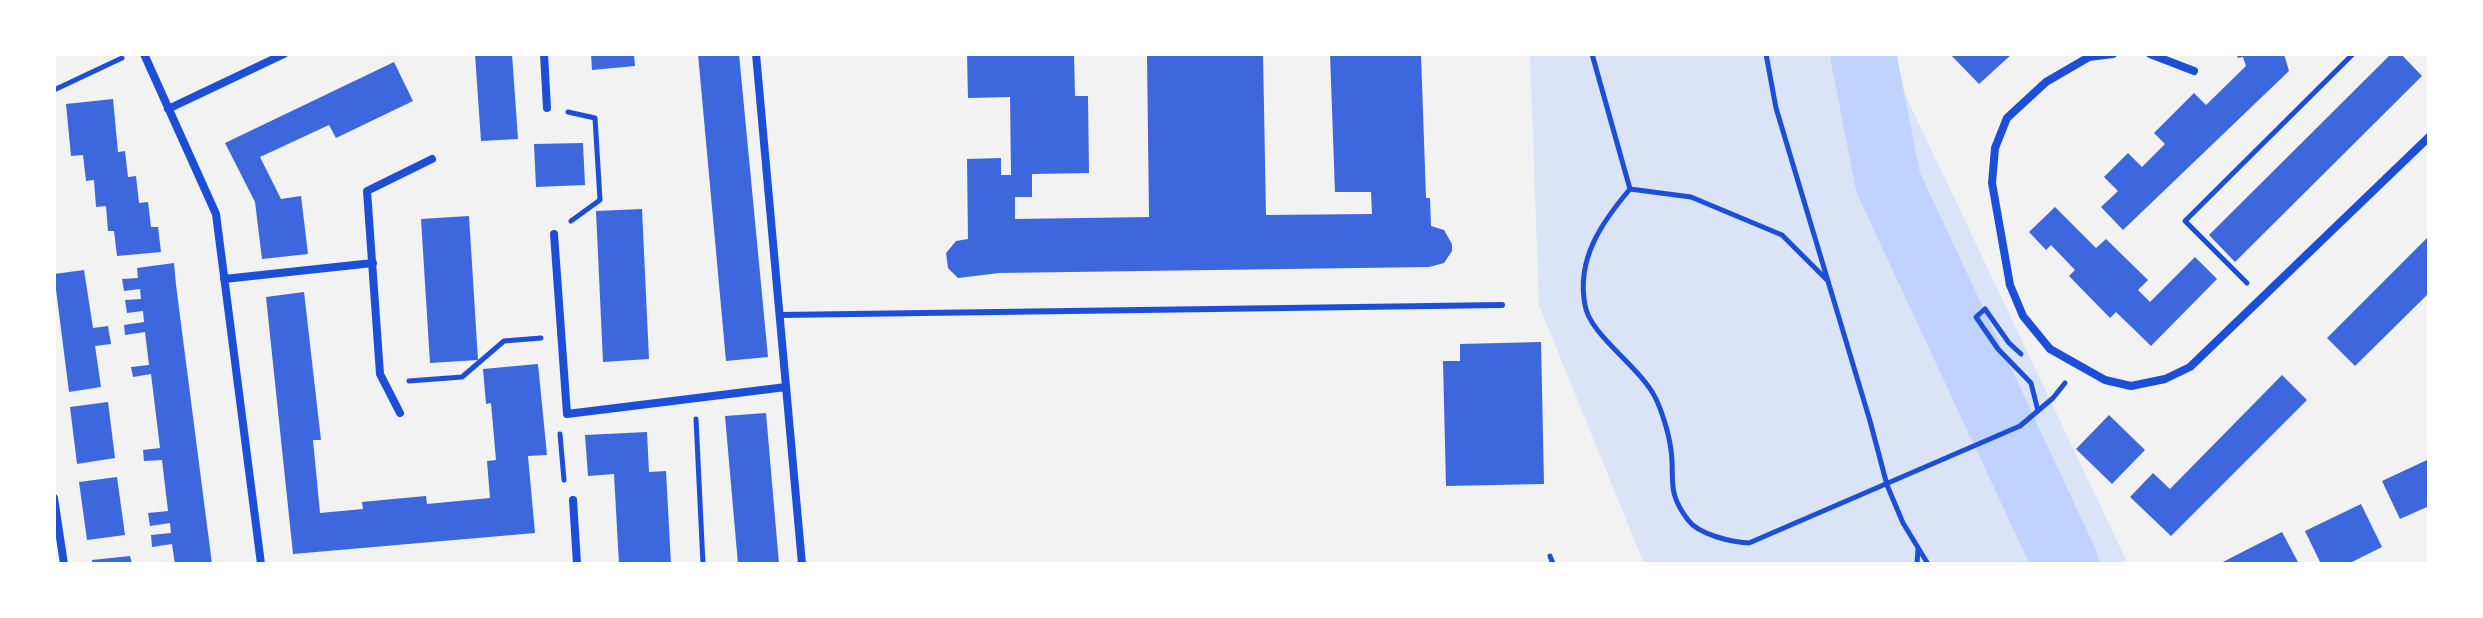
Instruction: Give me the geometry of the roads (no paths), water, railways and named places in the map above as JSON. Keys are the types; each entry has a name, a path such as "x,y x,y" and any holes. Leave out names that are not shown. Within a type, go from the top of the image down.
{"street":[{"path":"144,54 216,214 261,564"},
{"path":"168,109 284,54"},
{"path":"544,54 547,108"},
{"path":"756,54 802,564"},
{"path":"2113,54 2089,57 2046,82 2007,118 1995,148 1992,183 2010,285 2023,316 2050,349 2105,380 2131,386 2165,379 2190,367 2429,137"},
{"path":"2150,54 2194,71"},
{"path":"400,413 380,374 367,191 432,159"},
{"path":"554,234 567,414 786,387"},
{"path":"224,279 373,263"},
{"path":"54,498 64,564"},
{"path":"573,500 577,564"}],"lane":[{"path":"780,315 1502,305"}],"waterway":[{"path":"1863,54 1888,182 2066,564"}]}
